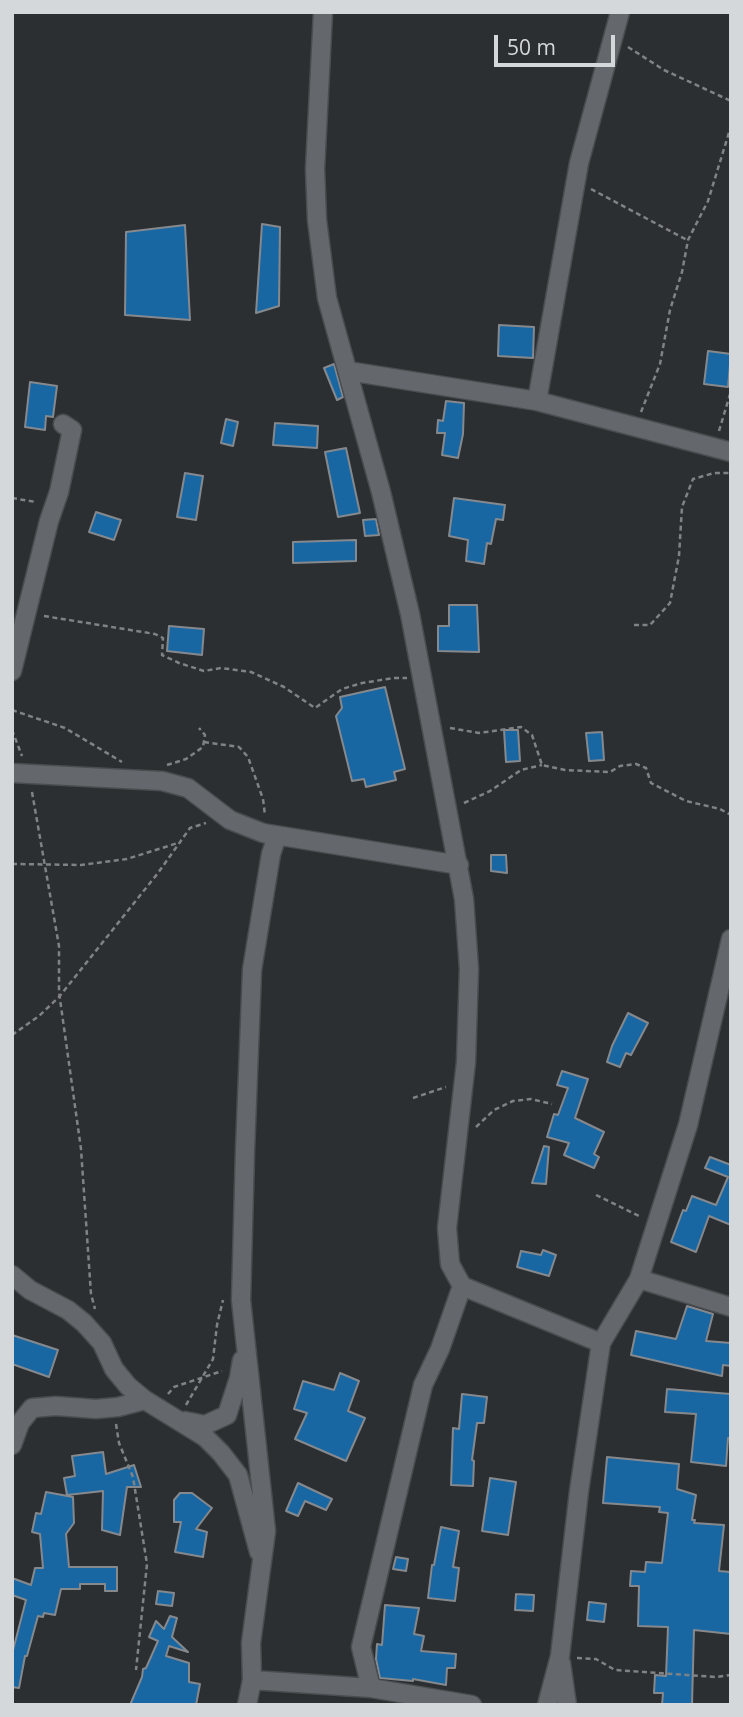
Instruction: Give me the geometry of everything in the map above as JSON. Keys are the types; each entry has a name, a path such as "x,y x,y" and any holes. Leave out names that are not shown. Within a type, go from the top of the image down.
{"street":[{"path":"323,12 314,169 317,220 327,298 381,492 423,679 464,899 469,969 463,1086 447,1228 450,1264 462,1286 601,1343"},
{"path":"537,401 576,181 620,12"},
{"path":"348,371 537,401 723,450"},
{"path":"12,671 59,492 72,430 63,424"},
{"path":"21,774 162,781 188,788 225,816 252,829 274,835 459,865"},
{"path":"247,1705 252,1680 251,1643 266,1531 244,1348 241,1300 252,970 274,835"},
{"path":"547,1705 560,1656 579,1491 601,1343 639,1279 688,1125 731,939"},
{"path":"12,1275 30,1290 68,1310 84,1323 102,1343 122,1380 151,1403 205,1437 238,1475 261,1559"},
{"path":"639,1279 731,1307"},
{"path":"371,1688 361,1647 423,1385 440,1349 462,1286"},
{"path":"178,1420 205,1425 227,1415 239,1378 244,1348"},
{"path":"12,1445 20,1423 32,1408 39,1406 96,1409 151,1403"},
{"path":"560,1656 567,1705"},
{"path":"252,1680 371,1688 472,1705"}],"path":[{"path":"613,38 664,70 731,102"},
{"path":"636,426 660,364 670,310 688,240 708,201 731,126"},
{"path":"576,181 688,240"},
{"path":"723,450 731,391"},
{"path":"634,625 650,625 670,604 679,556 682,507 693,479 714,473 731,473"},
{"path":"12,498 54,506"},
{"path":"27,615 155,634 163,638 162,655 179,663 204,671 220,668 251,672 285,687 315,708 342,688 394,678 423,679"},
{"path":"12,710 65,728 129,766"},
{"path":"433,729 458,728 479,733 521,727 532,735 542,765"},
{"path":"158,768 186,759 203,747 205,735 199,728"},
{"path":"12,730 46,865 59,946 60,997 81,1149 91,1294 102,1343"},
{"path":"204,742 239,747 248,757 263,799 265,821 274,835"},
{"path":"448,808 480,796 521,770 542,765 565,771 610,772 620,766 636,764 646,768 651,783 686,801 720,809 731,815"},
{"path":"12,1035 60,997 190,828 225,816"},
{"path":"12,864 81,865 127,859 181,842"},
{"path":"413,1098 442,1087 463,1086"},
{"path":"457,1142 494,1110 513,1101 531,1099 552,1104"},
{"path":"596,1195 656,1225"},
{"path":"178,1420 213,1359 224,1298"},
{"path":"151,1403 174,1387 216,1374 238,1362 244,1348"},
{"path":"118,1407 115,1431 134,1477 147,1564 136,1671"},
{"path":"560,1656 596,1659 615,1670 716,1677 731,1675"}],"building":[{"path":"262,224 280,227 279,306 256,313"},
{"path":"185,225 190,320 125,315 126,232"},
{"path":"499,325 534,327 533,358 498,356"},
{"path":"708,351 731,354 728,387 704,384"},
{"path":"334,364 343,397 337,400 324,368"},
{"path":"30,382 57,386 53,417 46,416 45,430 25,427"},
{"path":"446,401 464,403 463,434 458,458 442,455 445,433 437,433 438,420 443,421"},
{"path":"226,419 238,422 233,446 221,443"},
{"path":"275,423 318,426 317,448 273,445"},
{"path":"346,448 360,513 338,517 325,452"},
{"path":"185,473 203,476 196,520 177,517"},
{"path":"454,498 505,505 503,520 496,519 491,544 487,543 484,564 466,561 468,540 449,536"},
{"path":"96,512 121,520 114,540 89,532"},
{"path":"376,519 379,535 365,536 363,520"},
{"path":"356,540 356,561 293,563 293,542"},
{"path":"449,605 477,605 479,652 438,651 438,626 449,626"},
{"path":"169,626 204,629 202,655 167,651"},
{"path":"385,687 405,769 394,772 396,780 366,787 364,779 352,781 336,716 342,708 340,697"},
{"path":"504,730 518,730 520,761 506,762"},
{"path":"602,732 604,760 589,761 586,733"},
{"path":"491,855 506,855 507,873 491,871"},
{"path":"628,1013 648,1023 631,1055 626,1053 620,1067 607,1062"},
{"path":"562,1071 588,1079 575,1118 604,1132 594,1154 599,1157 594,1168 564,1155 569,1143 547,1137 554,1114 558,1115 568,1088 557,1085"},
{"path":"544,1146 549,1147 546,1184 532,1183"},
{"path":"710,1157 731,1165 731,1225 709,1216 696,1252 671,1242 683,1210 686,1211 692,1196 716,1205 728,1177 705,1168"},
{"path":"543,1250 556,1255 549,1276 517,1267 521,1251 541,1255"},
{"path":"687,1306 713,1314 706,1341 731,1343 731,1366 723,1365 722,1376 631,1355 636,1331 676,1339"},
{"path":"12,1335 58,1350 49,1377 12,1364"},
{"path":"340,1373 359,1381 348,1411 365,1418 346,1461 295,1439 307,1413 294,1409 303,1381 334,1390"},
{"path":"667,1389 731,1394 731,1439 728,1438 726,1466 691,1462 696,1414 665,1412"},
{"path":"462,1394 487,1397 484,1423 477,1423 472,1460 473,1486 451,1485 453,1428 459,1429"},
{"path":"103,1452 106,1474 134,1465 141,1487 127,1487 120,1535 102,1530 103,1491 67,1495 64,1478 75,1476 72,1456"},
{"path":"607,1457 679,1464 677,1489 696,1495 692,1520 695,1520 694,1523 724,1525 719,1571 731,1572 731,1634 694,1630 692,1705 662,1705 663,1693 654,1693 655,1675 666,1676 668,1627 638,1626 639,1586 630,1586 631,1571 645,1572 646,1562 662,1563 668,1513 659,1512 660,1507 603,1503"},
{"path":"490,1478 516,1482 508,1535 482,1531"},
{"path":"298,1483 332,1499 326,1510 305,1501 298,1516 286,1511"},
{"path":"46,1492 73,1497 74,1523 66,1534 69,1567 117,1567 117,1591 105,1591 105,1584 80,1584 80,1589 61,1589 55,1615 44,1613 43,1617 38,1616 25,1656 19,1688 12,1687 12,1654 26,1600 12,1595 12,1578 31,1585 35,1568 43,1568 40,1534 32,1532 36,1513 41,1514"},
{"path":"180,1493 192,1493 212,1508 196,1529 207,1532 203,1557 175,1552 181,1522 174,1522 174,1500"},
{"path":"441,1527 459,1531 453,1567 459,1568 455,1601 428,1598"},
{"path":"396,1557 408,1559 406,1571 393,1569"},
{"path":"158,1591 174,1593 172,1606 156,1604"},
{"path":"516,1594 534,1595 533,1611 515,1610"},
{"path":"589,1602 606,1604 604,1622 587,1620"},
{"path":"385,1605 419,1608 414,1634 424,1636 421,1651 456,1654 455,1668 447,1668 446,1685 413,1679 380,1678 376,1659 377,1644 382,1645"},
{"path":"170,1616 177,1618 172,1637 188,1652 169,1646 166,1656 189,1663 189,1682 200,1684 196,1705 130,1705 143,1669 146,1668 158,1641 149,1637 156,1621 164,1629"}]}
